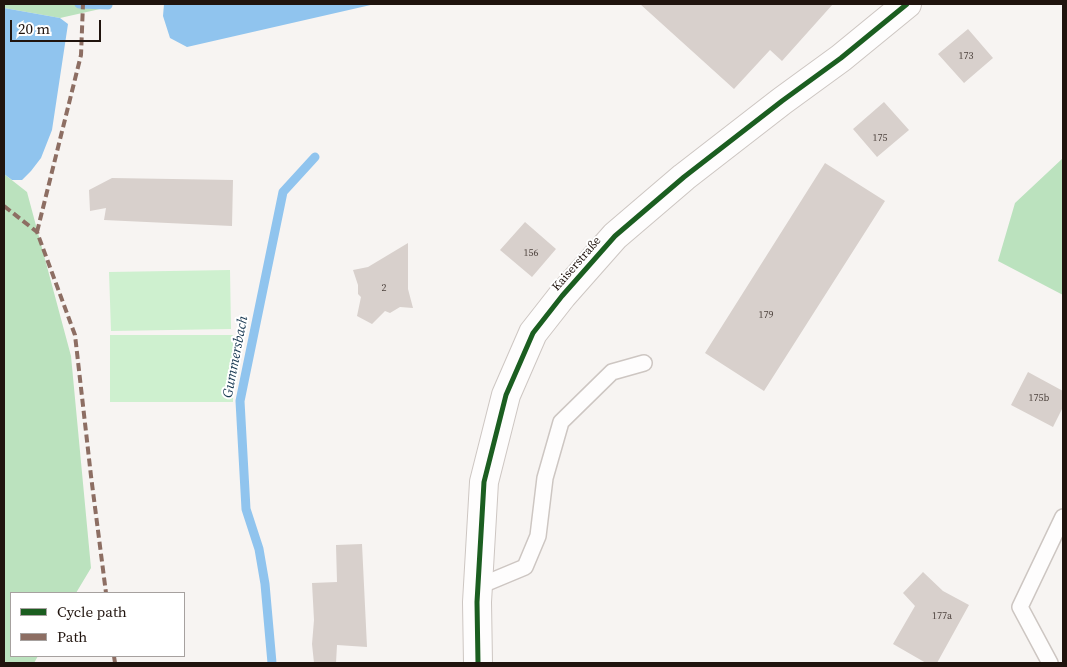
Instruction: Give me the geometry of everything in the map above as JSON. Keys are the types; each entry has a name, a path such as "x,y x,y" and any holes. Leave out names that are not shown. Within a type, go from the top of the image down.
{"street":[{"name":"Kaiserstraße","path":"478,663 477,602 484,482 506,395 534,333 562,296 615,236 684,177 841,58 907,4"}],"lane":[{"path":"478,586 525,567 538,536 544,478 561,422 612,372 644,362"},
{"path":"1050,663 1020,607 1063,517"}],"green space":[{"path":"4,4 114,4 109,7 60,18 4,8"},
{"path":"1063,158 1063,295 998,261 1015,203"},
{"path":"4,174 27,192 71,356 91,568 77,592 10,592 10,657 37,657 34,663 4,663"},
{"path":"230,270 231,329 111,331 109,272"},
{"path":"110,335 233,335 233,402 110,402"}],"water":[{"path":"164,4 375,4 187,47 170,38 163,16"},
{"path":"4,8 60,18 68,24 52,130 41,158 22,180 12,180 4,174"}],"building":[{"path":"640,4 833,4 782,61 770,50 734,89"},
{"path":"968,29 993,58 964,83 938,54"},
{"path":"884,102 909,130 877,157 853,129"},
{"path":"825,163 885,201 764,391 705,353"},
{"path":"112,178 233,180 232,226 104,220 106,208 90,211 89,190"},
{"path":"525,222 556,249 532,277 500,250"},
{"path":"408,243 408,289 413,308 400,307 390,313 385,311 372,324 357,316 361,297 358,294 358,285 353,270 368,267"},
{"path":"1028,372 1063,391 1063,407 1053,427 1011,405"},
{"path":"362,544 367,647 337,645 336,663 314,663 312,644 314,620 312,583 337,582 336,545"},
{"path":"923,572 943,591 969,605 937,663 926,663 893,644 915,606 903,593"}],"waterway":[{"path":"79,4 108,5"},
{"name":"Gummersbach","path":"272,663 265,584 259,549 246,509 240,401 283,192 315,157"}],"marked path":[{"path":"37,232 81,55 83,4"},
{"path":"4,206 37,232 75,335 106,592"},
{"path":"114,657 115,663"}],"cycle path":[{"path":"478,663 477,602 484,482 506,395 533,333 562,296 615,236 684,177 841,58 907,4"}]}
